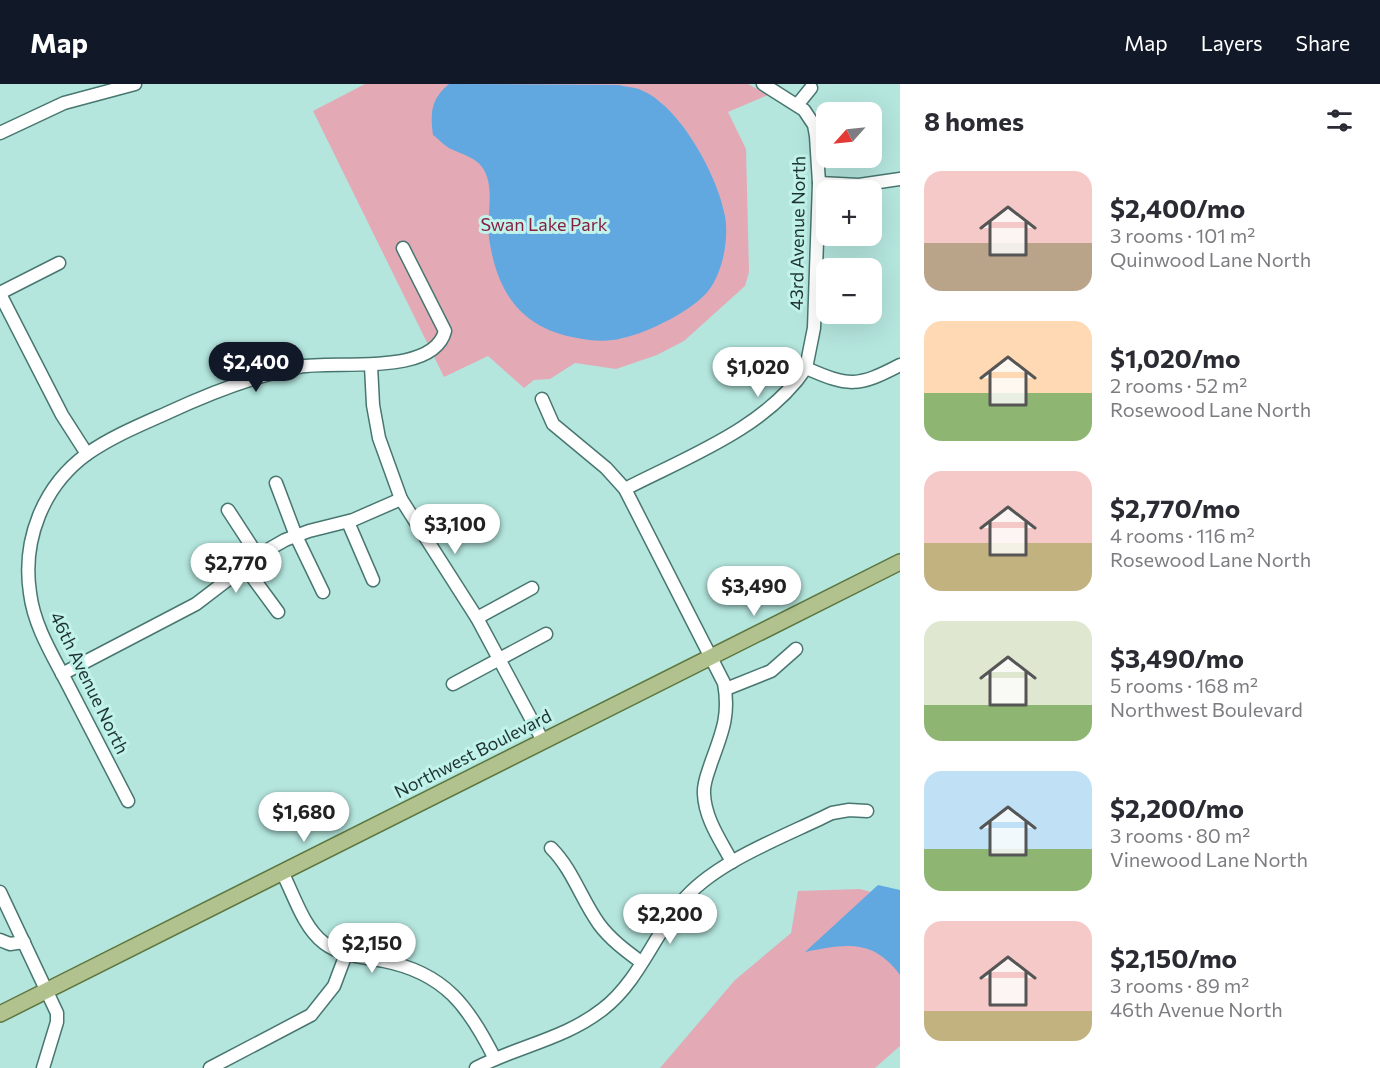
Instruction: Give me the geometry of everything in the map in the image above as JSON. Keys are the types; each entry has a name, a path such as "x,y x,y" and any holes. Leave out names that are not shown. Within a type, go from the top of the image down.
{"main road":[{"name":"Northwest Boulevard","path":"0,1014 900,562"}],"street":[{"path":"0,132 64,103 135,84"},
{"name":"43rd Avenue North","path":"763,84 798,104 810,116 814,125 819,180"},
{"path":"798,104 811,88"},
{"path":"882,182 900,179"},
{"name":"43rd Avenue North","path":"806,368 814,335 817,246"},
{"name":"46th Avenue North","path":"128,801 35,617 27,572 29,549 43,506 69,469 87,454 147,422 244,381 302,366 331,364 371,366 399,361 437,346 444,331 403,248"},
{"path":"59,263 0,293 62,415 87,454"},
{"path":"625,489 711,444 767,410 796,382 806,368 831,379 855,383 866,381 900,365"},
{"path":"371,366 373,405 379,438 401,499 477,618 543,741"},
{"path":"542,399 553,424 606,468 625,489 712,656 726,689 728,710 726,722 705,780 704,793 711,822 732,862"},
{"path":"276,483 296,536 323,592"},
{"path":"62,674 196,604 258,556 296,536 348,522 401,499"},
{"path":"228,510 258,556"},
{"path":"348,522 373,579"},
{"path":"245,567 278,612"},
{"path":"477,618 532,588"},
{"path":"453,684 546,634"},
{"path":"726,689 771,670 796,649"},
{"path":"476,1068 564,1034 586,1022 606,1007 621,992 682,901 696,886 732,862 832,813 849,810 867,811"},
{"path":"551,848 566,863 599,924 614,940 641,962"},
{"path":"282,873 310,929 322,942 346,954 405,966 442,984 470,1012 495,1059"},
{"path":"0,892 57,1013 57,1022 43,1068"},
{"path":"0,940 10,944 24,942"},
{"path":"210,1068 311,1014 334,986 346,954"}],"green space":[{"name":"Swan Lake Park","path":"365,84 748,84 768,95 728,112 746,149 749,272 745,286 684,341 657,355 616,369 575,363 550,379 534,380 524,388 488,356 444,377 313,111"},
{"path":"860,889 900,900 900,1046 875,1068 660,1068 735,980 791,933 798,891"}],"water":[{"path":"449,84 619,85 639,89 656,98 683,126 695,144 706,163 721,200 726,225 725,245 718,274 709,290 693,305 669,320 633,335 612,340 588,340 557,333 527,316 515,305 498,275 488,229 489,183 482,167 468,156 448,148 433,135 433,106 438,95"},
{"path":"878,885 900,890 900,975 890,963 869,949 846,946 805,952"}]}
